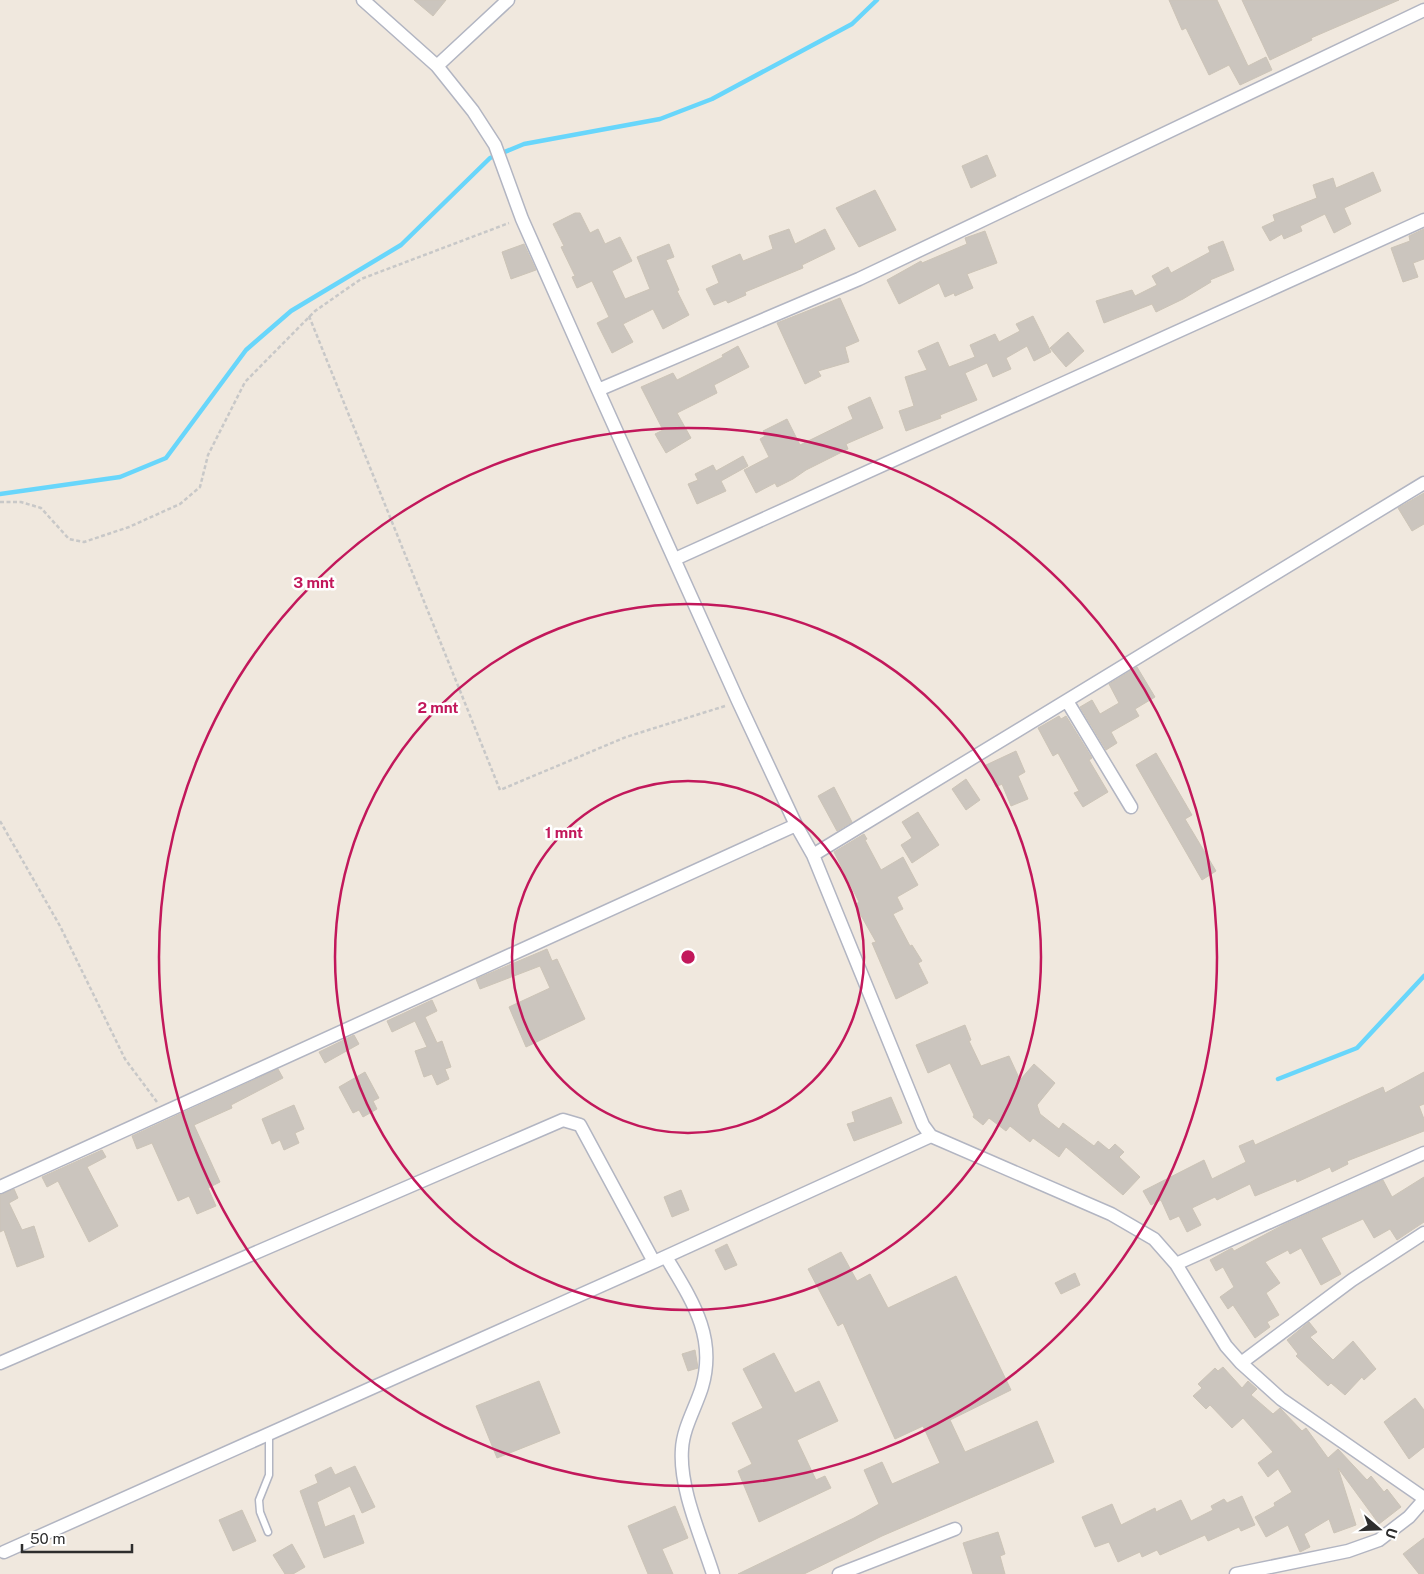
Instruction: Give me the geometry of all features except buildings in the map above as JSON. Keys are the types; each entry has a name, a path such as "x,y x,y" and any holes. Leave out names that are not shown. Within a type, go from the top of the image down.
{"street":[{"path":"363,0 436,66 473,112 495,145 522,219 598,390 738,701 796,826 813,855 905,1086 923,1125 932,1136 1119,1217 1154,1239 1176,1264 1226,1346 1241,1363 1280,1398 1424,1499 1409,1517 1379,1540 1348,1551 1236,1574"},
{"path":"436,66 508,0"},
{"path":"598,390 859,278 1424,10"},
{"path":"675,559 1424,220"},
{"path":"813,855 1424,483"},
{"path":"1067,701 1131,807"},
{"path":"0,1187 796,826"},
{"path":"0,1363 563,1120 580,1125 660,1259 694,1304 708,1347 704,1380 682,1448 683,1479 712,1574"},
{"path":"1,1548 269,1434 932,1136"},
{"path":"1176,1264 1424,1153"},
{"path":"1241,1363 1352,1280 1424,1233"},
{"path":"839,1574 955,1529"}],"lane":[{"path":"268,1532 260,1512 259,1500 269,1474 269,1434"}],"path":[{"path":"0,502 21,502 41,508 69,538 84,542 129,527 180,504 200,487 208,455 245,382 309,316 361,279 522,219"},
{"path":"309,316 500,790 626,737 738,701"},
{"path":"0,822 60,926 125,1059 166,1113"}],"waterway":[{"path":"0,494 120,477 166,458 246,350 291,311 401,245 490,158 524,144 660,119 712,99 852,24 877,0"},
{"path":"1278,1079 1357,1048 1424,976"}]}
